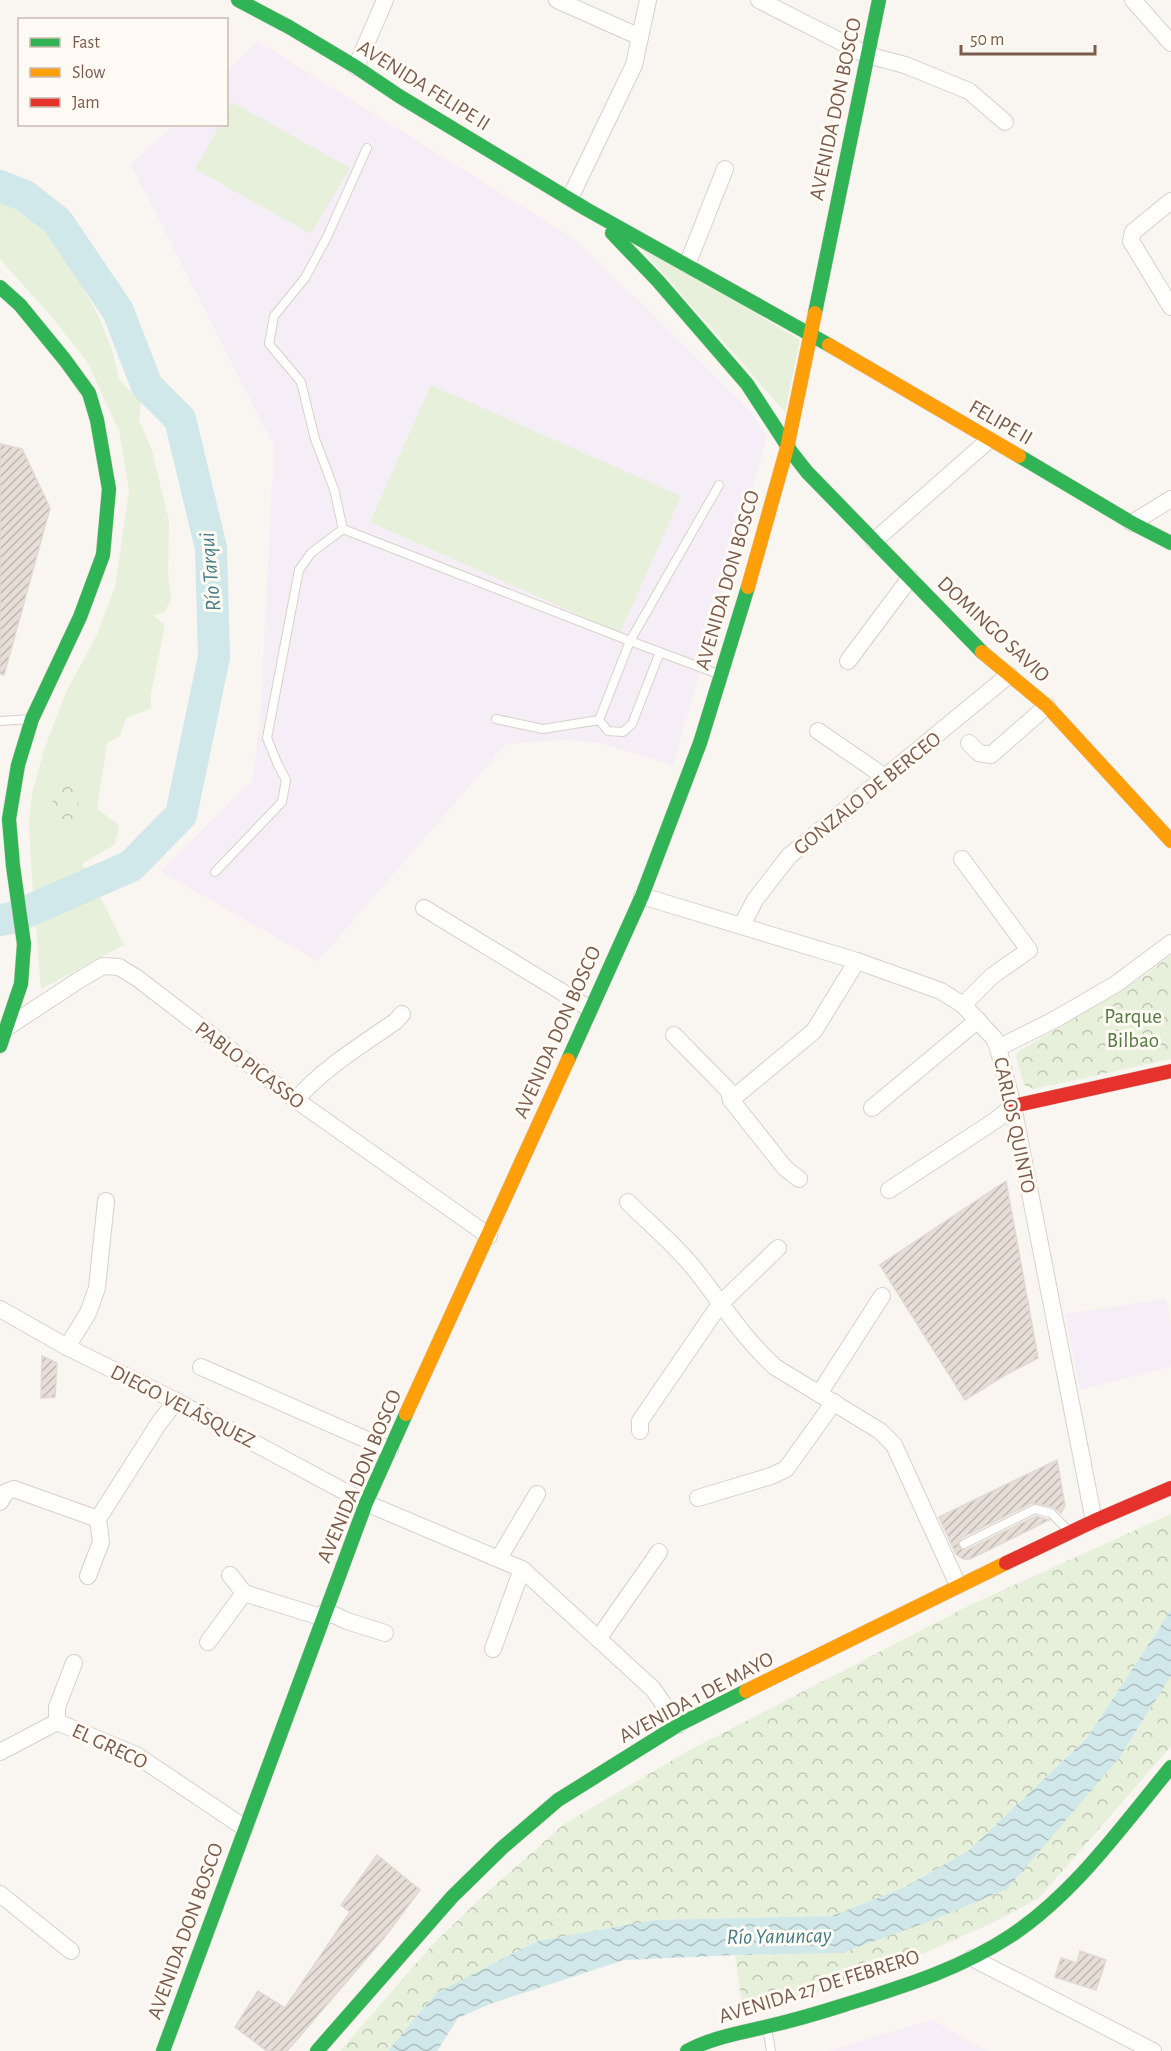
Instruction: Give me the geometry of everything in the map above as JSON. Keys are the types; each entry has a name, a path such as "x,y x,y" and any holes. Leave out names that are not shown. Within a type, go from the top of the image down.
{"main road":[{"name":"AVENIDA FELIPE II","path":"238,0 356,67 409,102 586,209 811,334"},
{"name":"AVENIDA DON BOSCO","path":"163,2049 366,1503 642,896 700,743 722,675 787,448 879,0"},
{"name":"AVENIDA FELIPE II","path":"586,209 630,249 750,389 773,420 787,448"},
{"path":"0,287 20,305 89,393 97,420 109,489 103,555 80,617 32,719 18,765 9,819 24,944 21,984 0,1046"},
{"name":"FELIPE II","path":"811,334 989,440 1132,523 1171,543"},
{"name":"DOMINGO SAVIO","path":"787,448 807,472 982,652 1047,706 1171,841"},
{"path":"1013,1106 1171,1071"},
{"name":"AVENIDA 1 DE MAYO","path":"317,2051 452,1897 502,1848 558,1800 678,1725 958,1585 1094,1521 1171,1488"},
{"name":"AVENIDA 27 DE FEBRERO","path":"687,2051 723,2037 804,2017 860,2000 972,1958 1002,1942 1031,1921 1084,1871 1171,1767"}],"street":[{"path":"356,67 385,0"},
{"path":"557,0 640,37"},
{"path":"570,198 634,65 648,0"},
{"path":"759,0 867,55 905,65 969,91 1005,122"},
{"path":"1134,0 1171,43"},
{"path":"687,265 725,169"},
{"path":"1171,201 1133,232 1131,241 1171,307"},
{"path":"874,541 989,440"},
{"path":"1132,523 1171,499"},
{"path":"848,661 910,578"},
{"name":"GONZALO DE BERCEO","path":"742,925 755,900 789,856 1009,675"},
{"path":"969,743 979,753 991,755 1047,706"},
{"path":"818,731 885,777"},
{"path":"962,859 1029,950 992,976 963,1005"},
{"name":"CARLOS QUINTO","path":"642,896 857,961 941,991 963,1005 994,1038 1013,1106 1094,1521"},
{"path":"424,908 590,1009"},
{"path":"998,1048 1054,1020 1116,984 1171,943"},
{"path":"732,1100 813,1031 857,961"},
{"name":"PABLO PICASSO","path":"6,1028 103,966 119,967 137,978 296,1100 489,1236"},
{"path":"296,1100 304,1090 396,1021 402,1014"},
{"path":"872,1108 978,1020"},
{"path":"674,1035 729,1091 732,1100 785,1168 799,1179"},
{"path":"889,1190 996,1120 1013,1106"},
{"path":"68,1347 88,1312 97,1288 106,1201"},
{"path":"628,1202 692,1266 765,1358 775,1367 880,1431 894,1445 958,1585"},
{"path":"640,1431 640,1421 720,1304 778,1248"},
{"path":"819,1394 882,1296"},
{"name":"DIEGO VELÁSQUEZ","path":"0,1309 366,1503 522,1569 653,1689 678,1725"},
{"path":"201,1368 390,1450"},
{"path":"88,1576 101,1542 98,1519 159,1423 176,1401"},
{"path":"698,1498 771,1476 786,1469 834,1402"},
{"path":"0,1502 6,1492 14,1489 98,1519"},
{"path":"499,1558 537,1494"},
{"path":"598,1638 658,1552"},
{"path":"493,1649 522,1569"},
{"path":"230,1575 244,1593 325,1614 385,1633"},
{"path":"208,1642 244,1593"},
{"path":"57,1722 57,1707 74,1663"},
{"name":"EL GRECO","path":"0,1752 57,1722 136,1755 245,1828"},
{"path":"0,1894 71,1951"},
{"path":"972,1958 1153,2051"}],"lane":[{"path":"343,529 334,489 315,439 301,382 269,344 274,316 310,268 327,237 367,148"},
{"path":"599,720 630,641 719,485"},
{"path":"343,529 722,675"},
{"path":"215,872 282,802 286,780 267,738 299,570 310,553 343,529"},
{"path":"599,720 608,731 622,732 632,724 660,652"},
{"path":"0,721 32,719"},
{"path":"496,719 543,729 599,720"},
{"path":"964,1544 1035,1509 1051,1513 1070,1532"},
{"path":"767,2026 771,2051"}],"shaded area":[{"path":"257,41 579,242 752,413 767,438 673,765 599,743 564,740 506,744 318,961 160,871 252,781 260,723 274,446 131,165 172,126 228,126 228,70"},
{"path":"1166,1299 1171,1325 1171,1367 1080,1390 1065,1314"},
{"path":"931,2020 987,2051 828,2051"}],"green space":[{"path":"232,102 350,168 311,234 195,169 219,126 228,126 228,110"},
{"path":"0,200 45,228 65,256 98,315 112,350 119,380 141,401 139,420 152,451 169,521 168,573 171,600 164,612 153,615 165,626 151,693 151,708 126,718 120,736 107,743 97,809 119,825 115,844 82,864 124,945 41,989 29,822 32,794 44,750 66,692 97,635 115,587 129,491 119,431 88,363 52,317 0,259"},
{"path":"632,238 800,340 785,412"},
{"path":"431,385 681,496 620,633 370,522"},
{"path":"54,781 80,783 77,825 52,824"},
{"name":"Parque Bilbao","path":"1171,955 1171,1059 1034,1089 1024,1085 1016,1057 1019,1051 1144,976"},
{"path":"1171,1514 1171,1610 1087,1738 968,1851 905,1887 832,1916 655,1920 436,1993 388,2051 340,2051 433,1944 563,1825 686,1752 970,1605"},
{"path":"1171,1676 1171,1746 1039,1898 994,1922 859,1982 743,2011 735,1955 841,1953 1119,1758"}],"water":[{"name":"Río Yanuncay","path":"1171,1610 1171,1676 1119,1758 1007,1889 928,1922 841,1953 624,1960 490,2004 458,2018 437,2051 388,2051 436,1993 538,1941 655,1920 832,1916 905,1887 968,1851 1087,1738"}],"building":[{"path":"0,444 22,449 50,508 4,675 0,674"},
{"path":"1006,1181 1038,1358 965,1400 880,1265"},
{"path":"42,1356 57,1363 55,1397 41,1398"},
{"path":"1057,1460 1065,1506 1061,1513 1053,1507 1032,1503 961,1538 958,1543 959,1547 967,1550 1036,1516 1049,1520 970,1559 963,1559 956,1554 939,1517"},
{"path":"377,1855 420,1890 384,1938 287,2051 267,2051 235,2027 258,1991 285,2008 350,1912 341,1905"},
{"path":"1080,1951 1106,1960 1096,1990 1055,1977 1061,1958 1077,1963"}],"waterway":[{"name":"Río Tarqui","path":"0,186 25,196 57,221 118,311 147,386 180,419 211,548 214,657 181,815 131,866 12,918 0,920"}],"traffic: fast":[{"path":"238,0 356,67 399,96 586,209 829,345"},
{"path":"815,313 879,0"},
{"path":"612,233 658,281 747,384 807,472 982,652"},
{"path":"0,287 20,305 89,393 97,420 109,489 103,555 80,617 32,719 18,765 9,819 24,944 21,984 0,1046"},
{"path":"1019,456 1132,523 1171,543"},
{"path":"568,1060 642,896 700,743 748,587"},
{"path":"163,2051 366,1503 406,1414"},
{"path":"317,2051 452,1897 502,1848 558,1800 678,1725 746,1691"},
{"path":"687,2051 717,2039 807,2016 909,1984 972,1958 992,1947 1035,1918 1078,1879 1171,1767"}],"traffic: slow":[{"path":"748,587 787,448 815,313"},
{"path":"829,345 1019,456"},
{"path":"982,652 1047,706 1171,841"},
{"path":"406,1414 568,1060"},
{"path":"746,1691 1006,1563"}],"traffic: jam":[{"path":"1013,1106 1171,1071"},
{"path":"1006,1563 1094,1521 1171,1488"}]}
